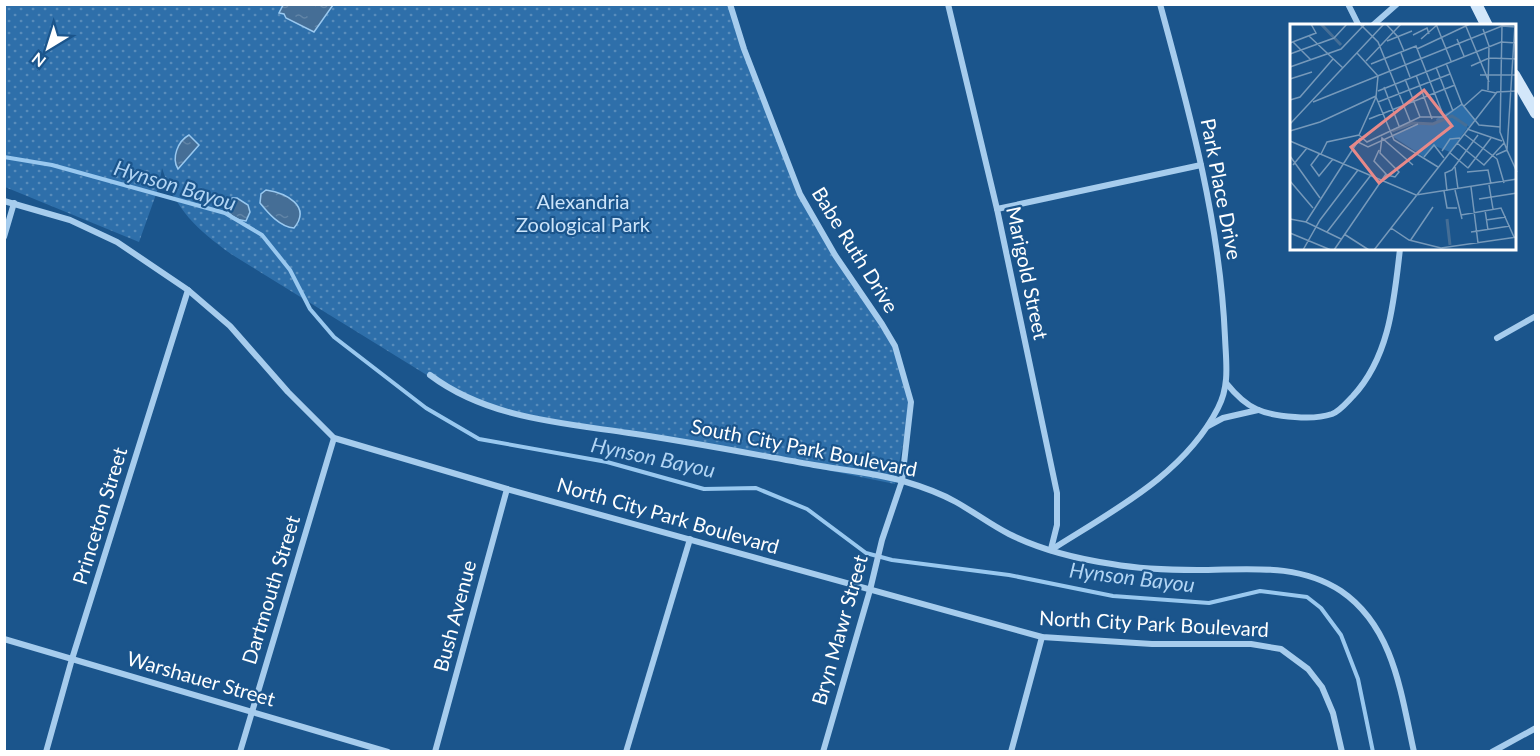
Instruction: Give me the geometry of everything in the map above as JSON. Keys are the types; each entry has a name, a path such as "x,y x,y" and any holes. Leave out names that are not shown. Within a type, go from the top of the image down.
{"street":[{"name":"Babe Ruth Drive","path":"730,4 744,49 800,194 835,255 882,324 897,353 911,402 902,480 889,516"},
{"name":"Marigold Street","path":"948,4 997,209 1057,493 1057,525 1051,550"},
{"name":"Park Place Drive","path":"1051,550 1154,484 1205,428 1217,410 1227,384 1219,257 1187,102 1160,4"},
{"path":"1348,4 1358,24"},
{"path":"1374,24 1397,4"},
{"path":"1476,4 1487,24"},
{"path":"1516,77 1536,113"},
{"path":"997,209 1201,165"},
{"name":"North City Park Boulevard","path":"4,201 70,220 117,242 188,290 230,326 288,392 334,438 507,489 1042,637 1152,644 1251,644 1281,649 1308,669 1322,687 1333,713 1342,752"},
{"path":"4,237 14,203"},
{"path":"1227,384 1245,404 1258,410 1281,416 1312,418 1334,414 1359,389 1373,368 1385,339 1394,301 1400,250"},
{"name":"Princeton Street","path":"46,752 72,658 188,290"},
{"path":"1497,338 1536,316"},
{"name":"South City Park Boulevard","path":"430,375 451,391 497,410 561,423 678,440 902,480 942,495 1012,535 1082,559 1149,568 1196,570 1258,568 1294,572 1315,578 1340,591 1363,610 1377,628 1390,654 1414,752"},
{"path":"1205,428 1223,418 1258,410"},
{"name":"Dartmouth Street","path":"240,752 334,438"},
{"name":"Bush Avenue","path":"435,752 507,489"},
{"name":"Bryn Mawr Street","path":"823,752 889,516"},
{"path":"626,752 690,539"},
{"path":"1011,752 1042,637"},
{"name":"Warshauer Street","path":"4,639 388,752"},
{"path":"1492,752 1536,728"}],"green space":[{"name":"Alexandria Zoological Park","path":"4,5 729,5 799,193 894,346 911,403 895,484 708,446 497,409 451,390 219,245 198,227 181,207 173,196 162,168 159,186 139,242 5,187"}],"water":[{"path":"283,4 333,5 314,32 279,13"},
{"path":"189,135 199,145 178,169 175,160 177,150"},
{"path":"266,190 281,194 298,207 299,220 294,228 279,222 260,203 261,194"},
{"path":"232,198 237,198 248,205 250,212 246,221 233,217 225,207"}],"waterway":[{"name":"Hynson Bayou","path":"4,157 52,165 225,213 262,235 290,270 310,309 334,337 426,408 479,439 607,462 704,489 756,488 807,509 866,553 892,560 1009,575 1113,596 1209,603 1260,591 1307,597 1321,608 1341,635 1358,679 1373,752"}]}
